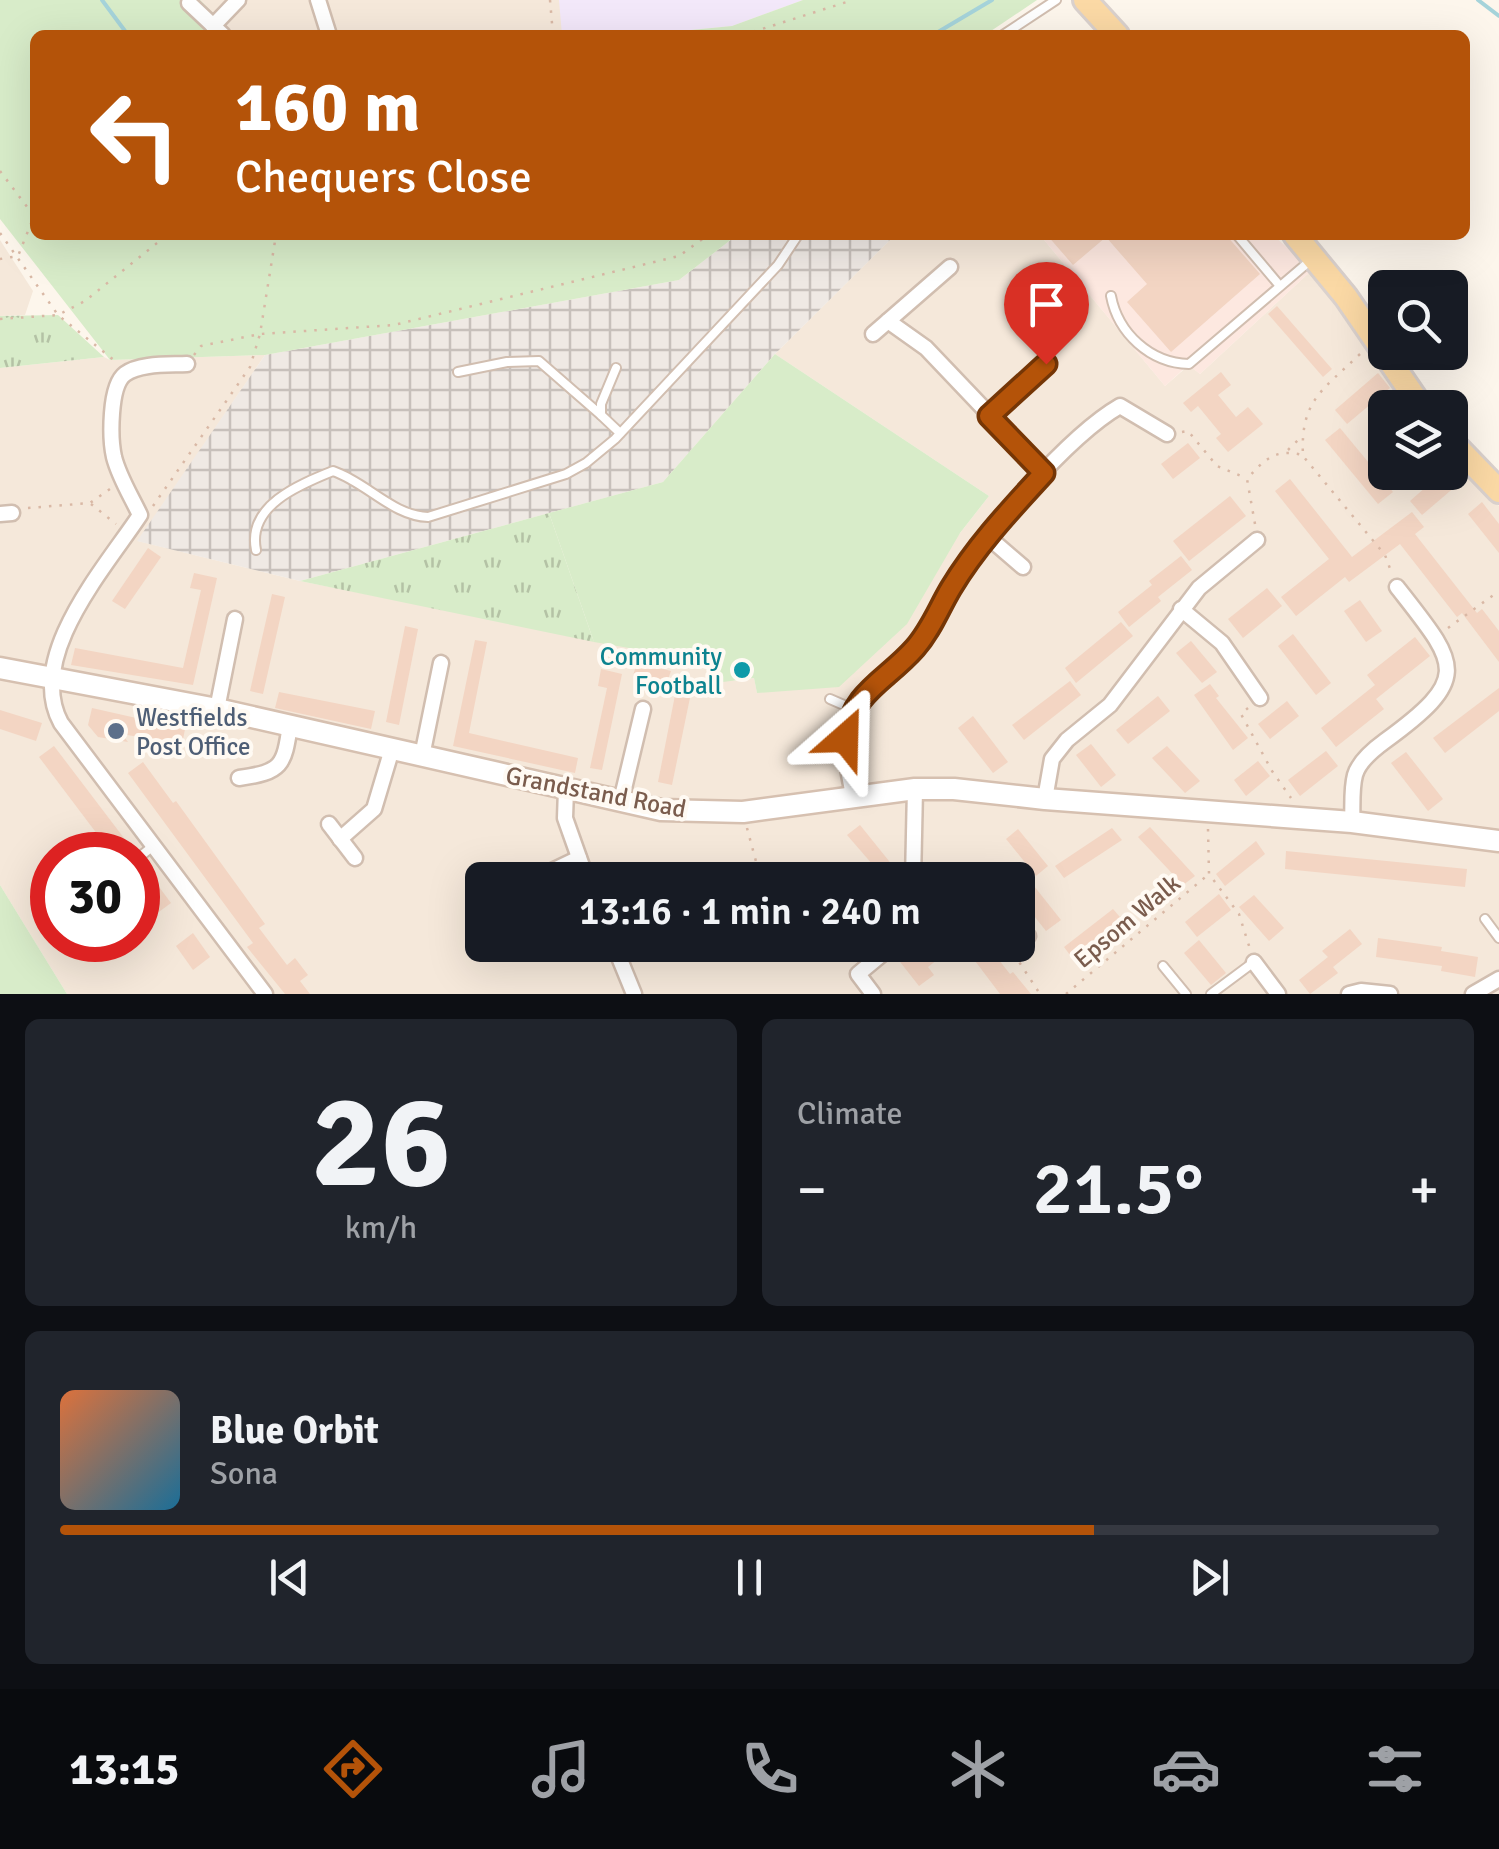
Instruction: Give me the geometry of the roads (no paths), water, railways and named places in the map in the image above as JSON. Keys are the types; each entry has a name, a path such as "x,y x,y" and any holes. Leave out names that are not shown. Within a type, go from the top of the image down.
{"main road":[{"path":"1085,0 1112,30"},
{"path":"1299,240 1410,390"},
{"path":"1468,459 1499,491"}],"street":[{"path":"219,30 238,0"},
{"path":"318,0 327,30"},
{"path":"189,3 217,30"},
{"path":"873,334 950,268"},
{"path":"888,322 926,348 1044,473"},
{"path":"141,832 61,723 51,698 60,640 140,515 114,455 112,402 117,384 125,374 138,368 187,364"},
{"path":"989,416 1046,364"},
{"path":"853,796 845,738 853,709 916,648 987,536 1104,415 1120,406 1167,434"},
{"path":"987,536 1023,567"},
{"path":"1045,799 1052,759 1067,740 1110,705 1199,588 1258,540"},
{"path":"1352,822 1355,773 1370,752 1423,714 1444,687 1449,665 1436,638 1397,587"},
{"path":"1182,608 1222,643 1260,698"},
{"path":"217,708 235,620"},
{"path":"422,756 441,663"},
{"name":"Grandstand Road","path":"0,668 217,708 621,802 679,811 742,812 915,789 954,789 1352,822 1499,842"},
{"path":"621,802 643,710"},
{"path":"239,778 267,774 278,768 285,758 290,725"},
{"path":"340,839 374,808 392,749"},
{"path":"566,789 565,818 580,862"},
{"path":"913,862 915,789"},
{"path":"329,824 355,858"},
{"path":"160,857 265,994"},
{"path":"570,862 578,858"},
{"path":"621,962 634,994"},
{"path":"872,962 858,974 873,994"},
{"path":"1254,962 1278,994"},
{"path":"1473,994 1499,979"},
{"path":"1349,994 1390,994"}],"lane":[{"path":"1010,30 1056,0"},
{"path":"256,550 255,524 264,511 286,494 333,471 348,476 408,514 428,517 566,474 586,463 620,434 778,265 795,240"},
{"path":"1241,240 1280,286"},
{"path":"1112,296 1117,318 1137,343 1162,361 1188,364 1314,257"},
{"path":"458,372 508,362 539,361 620,434"},
{"path":"601,415 601,404 616,368"},
{"path":"830,700 853,709"},
{"path":"1485,919 1499,938"},
{"path":"1211,994 1254,962"},
{"path":"1164,966 1186,994"}],"waterway":[{"path":"102,0 124,30"},
{"path":"941,30 992,0"},
{"path":"1478,0 1499,16"}],"place":[{"name":"Community Football","path":"742,670"},
{"name":"Westfields Post Office","path":"116,731"}]}
